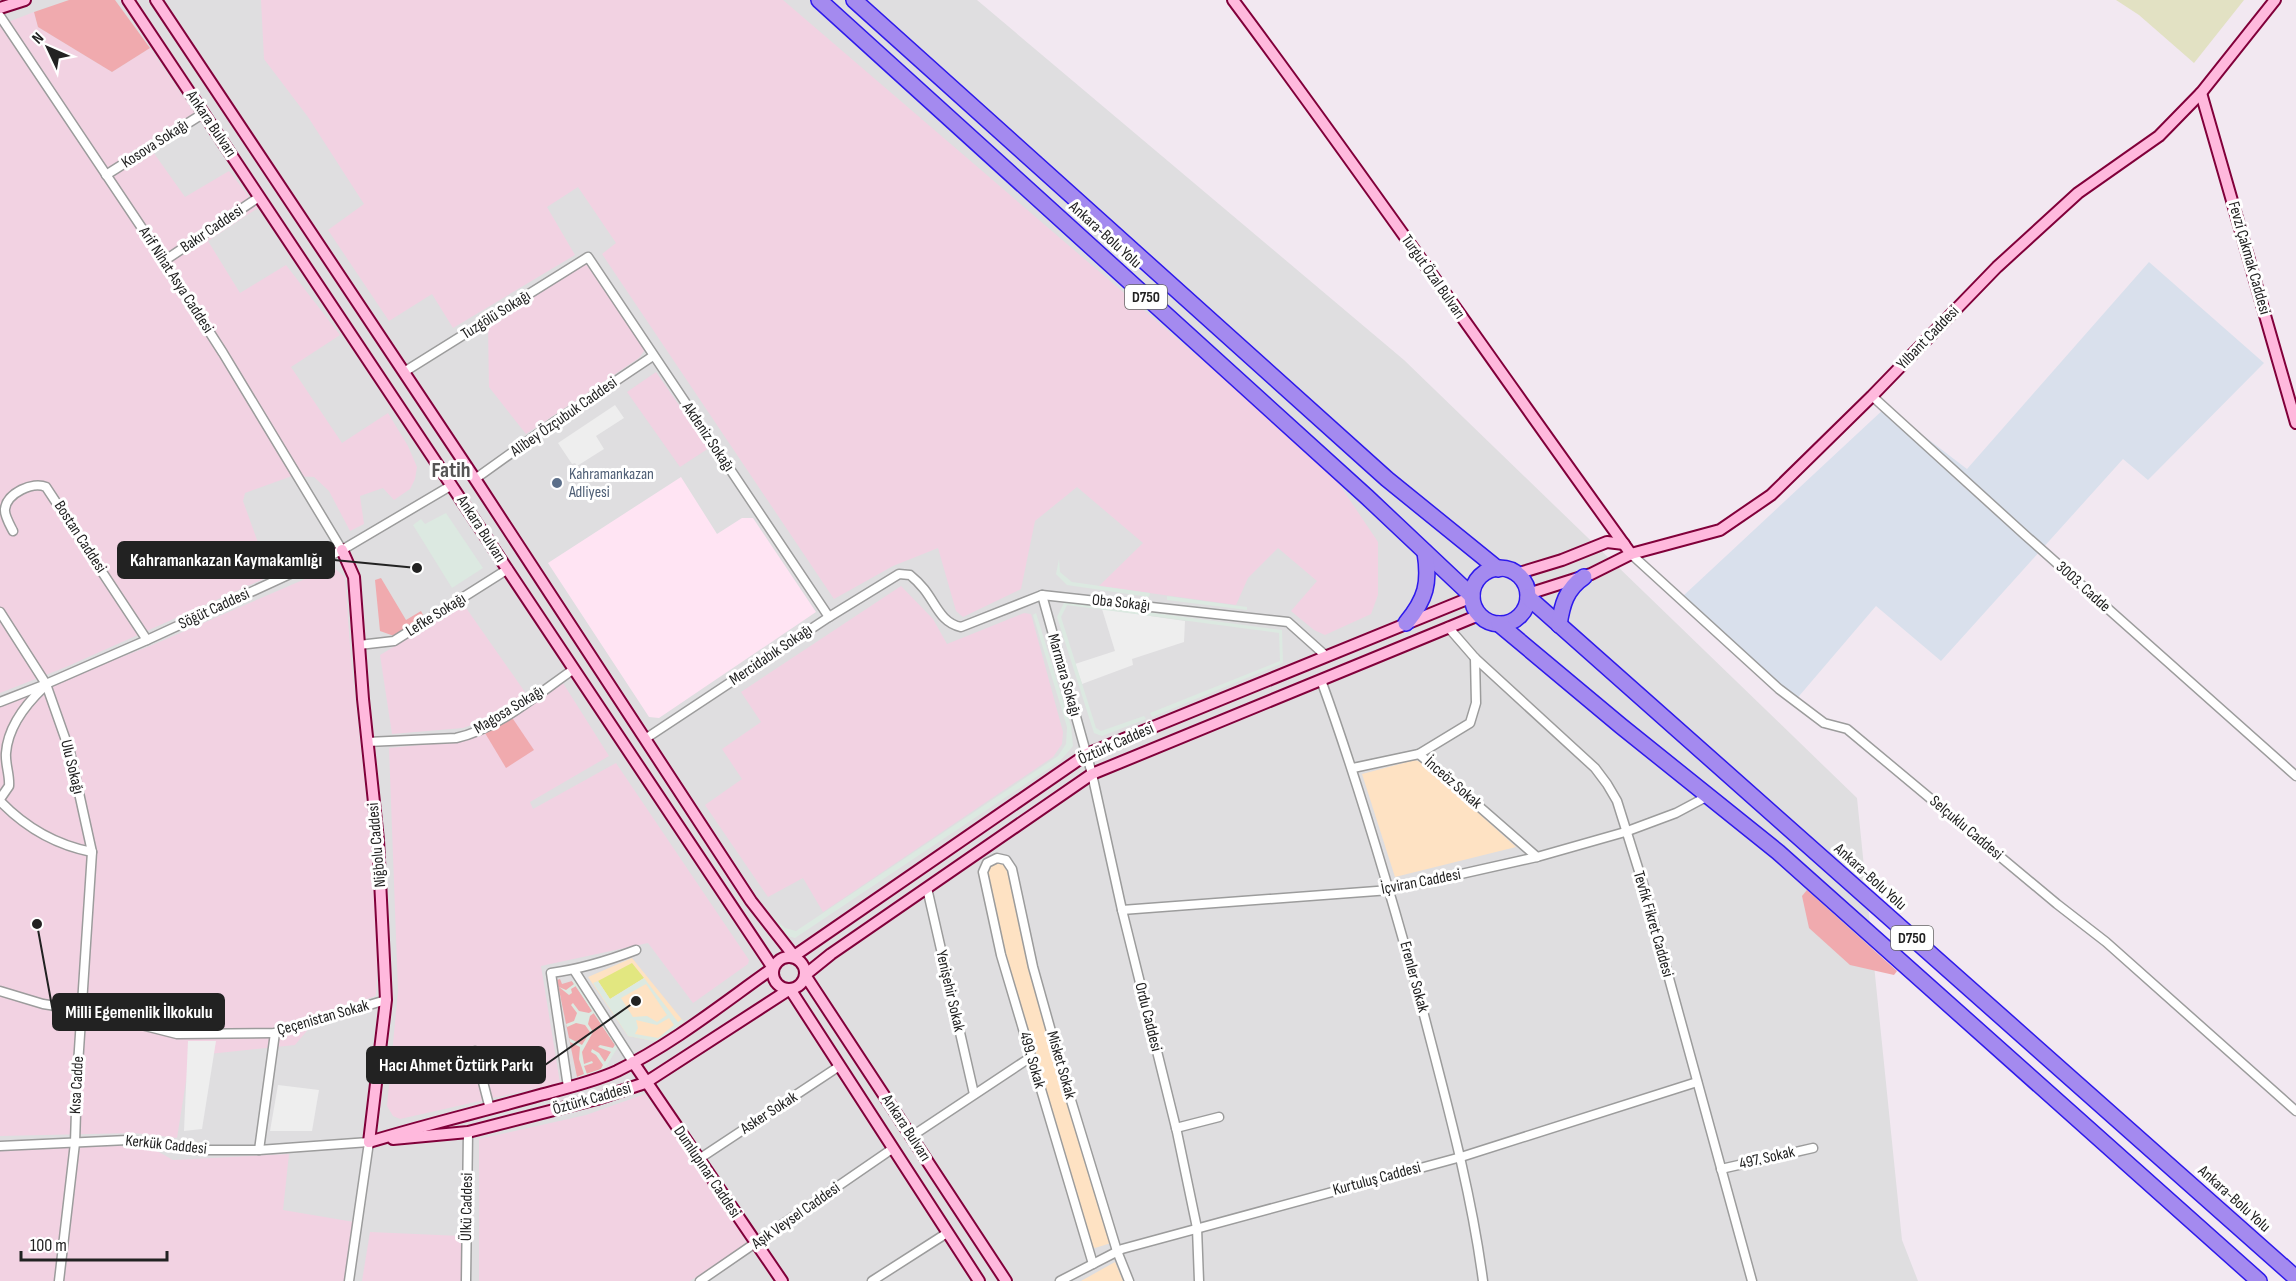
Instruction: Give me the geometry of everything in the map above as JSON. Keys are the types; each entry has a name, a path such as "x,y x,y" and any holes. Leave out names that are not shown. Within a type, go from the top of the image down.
{"highway":[{"name":"Ankara-Bolu Yolu","path":"819,0 1367,497 1472,597"},
{"name":"Ankara-Bolu Yolu","path":"854,0 1387,479 1498,568"},
{"path":"1406,623 1418,608 1426,590 1428,571 1425,552"},
{"path":"1498,568 1516,573 1524,583 1528,596 1524,611 1519,617 1506,624 1488,622 1479,615 1473,604 1473,590 1479,577 1498,568"},
{"path":"1559,625 1566,595 1584,577"},
{"name":"Ankara-Bolu Yolu","path":"1528,596 2296,1278"},
{"name":"D750","path":"1499,624 1778,852 2259,1281"}],"street":[{"path":"0,8 25,0"},
{"name":"Ankara Bulvarı","path":"128,0 773,968 775,981 781,987 790,989 838,1067 979,1281"},
{"name":"Ankara Bulvarı","path":"156,0 476,479 751,901 794,956 802,962 806,975 1006,1281"},
{"name":"Turgut Özal Bulvarı","path":"1233,0 1337,140 1631,554"},
{"name":"Yılbant Caddesi","path":"1528,596 1554,584 1584,577 1631,554 1720,530 1771,495 1872,396 1997,267 2078,193 2159,136 2201,93 2275,0"},
{"name":"Arif Nihat Asya Caddesi","path":"0,16 164,261 270,429 342,550"},
{"name":"Fevzi Çakmak Caddesi","path":"2201,93 2296,423"},
{"name":"Kosova Sokağı","path":"106,176 204,113"},
{"name":"Bakır Caddesi","path":"164,261 259,197"},
{"name":"Tuzgölü Sokağı","path":"404,372 588,257"},
{"name":"Akdeniz Sokağı","path":"588,257 829,617"},
{"name":"Alibey Özçubuk Caddesi","path":"476,479 556,421 653,356"},
{"name":"3003. Cadde","path":"1872,396 2025,536 2296,776"},
{"name":"Bostan Caddesi","path":"13,531 4,508 14,495 36,484 46,487 53,494 147,640"},
{"name":"Söğüt Caddesi","path":"0,702 147,640 342,550 452,485"},
{"path":"1516,573 1562,560 1606,542 1624,544"},
{"name":"Niğbolu Caddesi","path":"342,550 354,576 367,742 378,840 386,1000 369,1142"},
{"name":"Selçuklu Caddesi","path":"1631,554 1779,689 1824,723 1847,729 2106,942 2296,1111"},
{"name":"Lefke Sokağı","path":"359,645 394,641 508,569"},
{"name":"Mercidabık Sokağı","path":"645,739 829,617 899,574 910,575 923,587 944,620 952,626 961,627"},
{"name":"Oba Sokağı","path":"961,627 1042,595 1288,622 1326,656"},
{"name":"Marmara Sokağı","path":"1042,595 1087,754"},
{"name":"Öztürk Caddesi","path":"794,956 1087,754 1472,597"},
{"name":"Ulu Sokağı","path":"0,612 46,684 70,752 92,852"},
{"name":"Öztürk Caddesi","path":"806,975 831,954 1092,774 1479,615"},
{"name":"Tevfik Fikret Caddesi","path":"1448,627 1475,658 1595,768 1617,801 1644,887 1752,1281"},
{"path":"1419,754 1470,723 1476,703 1475,658"},
{"name":"Magosa Sokağı","path":"367,742 456,738 471,735 488,727 574,669"},
{"name":"Erenler Sokak","path":"1321,680 1353,768 1390,890 1461,1156 1483,1281"},
{"path":"46,684 24,708 12,730 6,754 9,786 0,800 21,820 46,837 74,849 92,852"},
{"name":"Ordu Caddesi","path":"1087,754 1122,910 1176,1128 1197,1228 1199,1281"},
{"name":"İnceöz Sokak","path":"1353,768 1419,754 1537,857"},
{"name":"İçviran Caddesi","path":"1122,910 1390,890 1537,857 1625,832 1676,813 1708,796"},
{"name":"Kısa Cadde","path":"59,1281 75,1143 92,852"},
{"name":"499. Sokak","path":"994,858 984,868 985,886 1001,955 1093,1264"},
{"name":"Misket Sokak","path":"994,858 1006,860 1012,869 1036,978 1117,1251 1129,1281"},
{"name":"Yenişehir Sokak","path":"927,888 974,1094"},
{"path":"568,1088 551,973 604,963 636,950"},
{"path":"773,968 781,958 794,956"},
{"name":"Öztürk Caddesi","path":"369,1142 435,1122 595,1080 633,1062 683,1033 773,968"},
{"path":"574,970 633,1062"},
{"path":"790,989 802,983 806,975"},
{"name":"Öztürk Caddesi","path":"369,1142 468,1132 587,1101 645,1083 790,989"},
{"name":"Çeçenistan Sokak","path":"0,991 44,1004 82,1010 177,1034 275,1033 386,1000"},
{"path":"259,1150 275,1033"},
{"path":"475,1051 490,1109"},
{"path":"912,1136 1031,1057"},
{"name":"Dumlupınar Caddesi","path":"633,1062 645,1083 782,1281"},
{"name":"Asker Sokak","path":"699,1159 838,1067"},
{"name":"Kurtuluş Caddesi","path":"1060,1281 1117,1251 1461,1156 1697,1082"},
{"path":"1176,1128 1219,1117"},
{"name":"Ülkü Caddesi","path":"466,1281 468,1132"},
{"name":"Kerkük Caddesi","path":"0,1146 128,1140 197,1150 259,1150 369,1142"},
{"path":"349,1281 369,1142"},
{"name":"497. Sokak","path":"1721,1168 1813,1148"},
{"name":"Aşık Veysel Caddesi","path":"700,1281 892,1149"},
{"path":"872,1281 947,1233"}],"shaded area":[{"path":"0,0 977,0 1404,360 1857,798 1902,1240 1918,1281 0,1281"},
{"path":"69,0 115,0 150,48 112,72 38,27 34,12"},
{"path":"261,0 783,0 1329,469 1378,542 1378,595 1371,614 1325,635 1314,630 1291,611 1317,581 1278,548 1248,578 1236,605 1099,586 1143,543 1077,487 1035,521 1021,589 963,617 956,611 938,548 893,566 834,599 602,254 616,243 578,187 547,207 575,255 453,328 432,294 389,321 328,230 364,204 308,117 264,59"},
{"path":"34,12 38,27 112,72 150,48 197,117 151,149 185,197 229,171 258,208 208,241 240,293 286,265 340,335 291,367 342,443 388,413 408,446 417,467 410,489 394,500 383,488 360,496 364,524 350,531 329,491 314,477 292,476 245,493 243,501 270,576 66,667 0,693 0,25"},
{"path":"2149,262 2264,363 2148,480 2123,459 1941,661 1876,606 1794,702 1682,597 1886,407 1967,469"},
{"path":"586,264 643,346 644,351 639,358 526,434 489,387 488,326"},
{"path":"656,372 709,448 680,467 627,392"},
{"path":"615,405 624,418 596,436 604,449 577,466 575,463 572,464 558,443"},
{"path":"681,477 717,534 742,518 753,518 816,612 659,718 649,717 548,563"},
{"path":"446,513 483,568 452,588 413,525 421,519 425,524"},
{"path":"1059,559 1060,572 1072,582 1150,593 1149,597 1067,585 1056,574"},
{"path":"333,567 345,577 351,660 379,913 376,996 321,1014 295,1045 190,1056 177,1138 134,1133 0,1136 0,704 150,646"},
{"path":"381,578 406,620 421,611 424,617 394,636 380,631 375,580"},
{"path":"901,586 933,619 947,644 1024,613 1031,614 1063,732 1062,744 1053,757 823,912 803,878 768,897 705,805 742,779 722,749 761,722 741,692"},
{"path":"1167,596 1247,607 1247,610 1167,600"},
{"path":"1065,601 1282,630 1283,663 1152,717 1150,713 1280,661 1279,633 1067,605 1061,617 1096,728 1101,731 1144,716 1146,719 1102,736 1094,733 1057,617"},
{"path":"464,605 527,695 480,722 463,728 392,734 380,655"},
{"path":"1102,609 1185,621 1184,642 1132,659 1133,665 1082,684 1075,664 1115,651"},
{"path":"1036,613 1071,726 1073,746 1060,761 795,938 784,935 764,917 769,913 785,928 796,931 1058,756 1066,744 1067,727 1033,615"},
{"path":"563,683 609,756 530,802 533,809 616,763 749,960 748,964 693,1003 648,943 541,966 560,1083 400,1119 393,1116 387,1106 398,991 389,748 461,741 485,733"},
{"path":"511,716 534,750 506,768 485,733"},
{"path":"1415,760 1423,763 1516,847 1395,877 1362,774"},
{"path":"994,863 1005,865 1009,872 1021,933 1111,1243 1095,1248 1091,1246 1062,1154 1008,967 986,873"},
{"path":"1807,890 1897,971 1894,975 1850,965 1809,928 1802,896"},
{"path":"632,958 684,1022 659,1042 628,1036 588,977"},
{"path":"644,978 678,1022 682,1019 684,1022 659,1042 628,1036 593,983 598,981 610,999","holes":["646,984 667,1015 657,1022 647,1016 633,1017 621,998","669,1018 674,1025 658,1038 635,1034 638,1028 636,1020 657,1025"]},
{"path":"560,979 562,984 572,981 615,1045 601,1069 577,1077 557,980"},
{"path":"576,980 619,1045 603,1072 578,1079 577,1077 584,1074 579,1059 580,1047 570,1042 569,1038 582,1045 590,1032 585,1025 576,1023 567,1027 566,1024 574,1021 577,1013 571,1005 573,1003 579,1011 589,1013 592,1011 576,986 571,989 572,993 569,995 559,987 566,990 574,984 572,981","holes":["594,1013 615,1045 613,1048 600,1045 598,1047 611,1052 605,1062 599,1053 592,1049 591,1052 603,1065 601,1069 587,1074 584,1066 593,1063 592,1061 584,1064 582,1052 593,1032 588,1024 590,1016"]},
{"path":"188,1041 216,1041 202,1129 184,1131"},
{"path":"278,1085 319,1090 312,1131 270,1131"},
{"path":"645,1094 724,1204 746,1242 745,1246 690,1281 479,1281 479,1139 586,1115"},
{"path":"120,1146 157,1151 173,1160 289,1154 283,1210 354,1222 344,1281 0,1281 0,1149"},
{"path":"370,1232 461,1236 462,1281 362,1281"},
{"path":"1115,1262 1123,1281 1081,1281"}],"green space":[{"path":"2116,0 2244,0 2194,63 2139,15"},
{"path":"632,963 644,978 610,999 598,981"}],"place":[{"name":"Kahramankazan Adliyesi","path":"557,483"},
{"name":"Kahramankazan Kaymakamlığı","path":"417,568"},
{"name":"Milli Egemenlik İlkokulu","path":"37,924"},
{"name":"Hacı Ahmet Öztürk Parkı","path":"636,1001"}],"district":[{"name":"Fatih","path":"451,470"}]}
